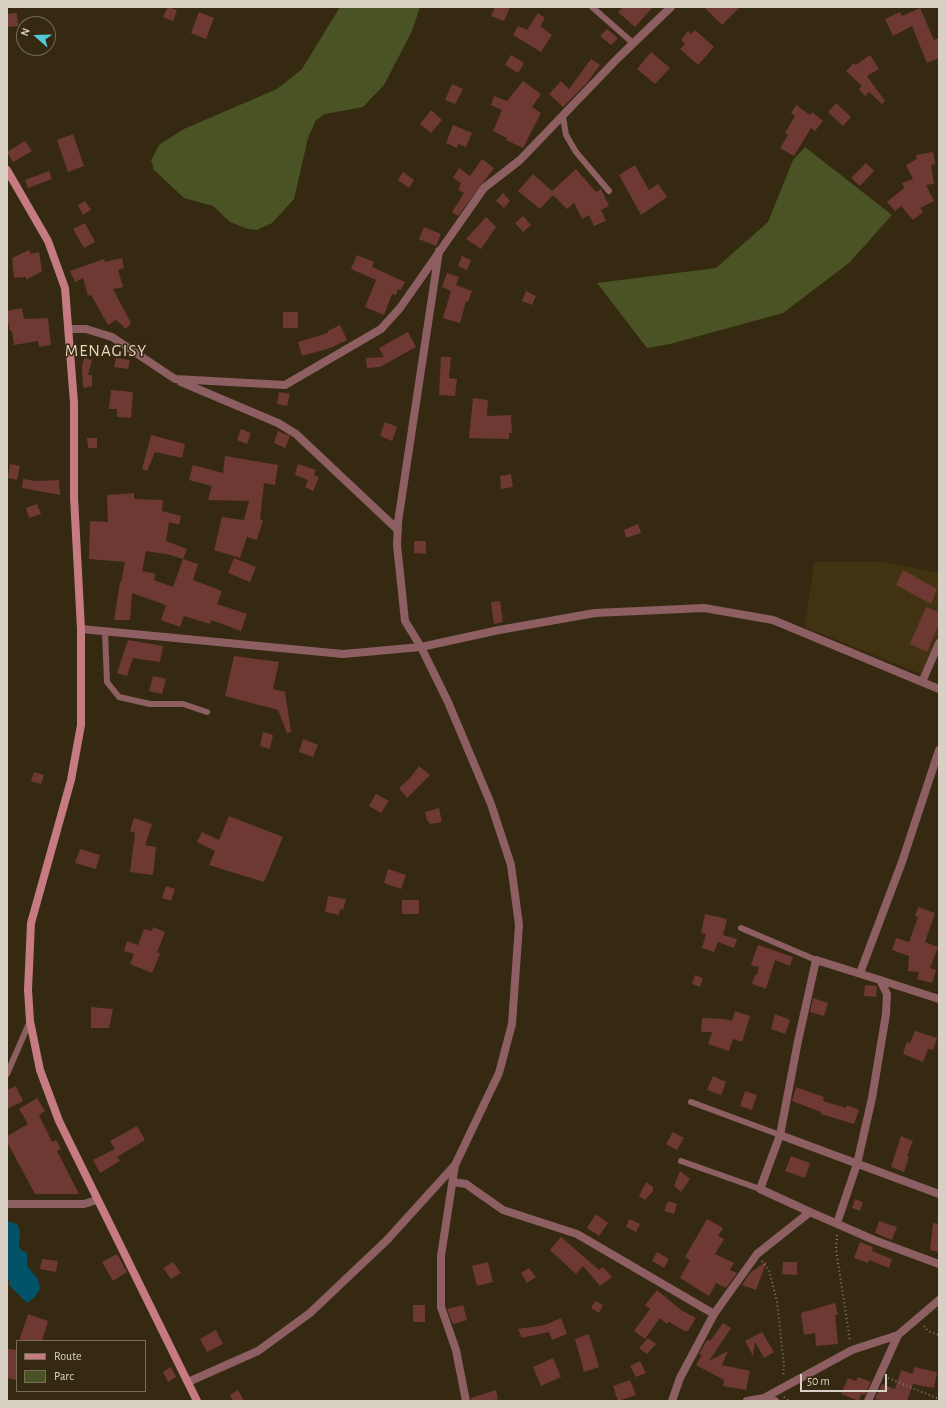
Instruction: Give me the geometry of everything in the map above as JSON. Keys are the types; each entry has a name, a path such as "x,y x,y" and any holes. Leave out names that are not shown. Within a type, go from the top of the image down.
{"main road":[{"path":"7,170 48,241 65,288 74,403 74,497 81,629 80,724 71,780 31,923 28,990 30,1021 40,1070 59,1121 197,1401"}],"street":[{"path":"175,379 286,386 381,330 400,308 484,188 520,160 671,7"},
{"path":"188,1382 258,1351 310,1313 387,1240 455,1165 498,1073 512,1024 519,925 511,864 490,804 448,702 421,647 405,621 398,530 439,251"},
{"path":"69,329 86,328 112,337 175,379 278,424 296,434 398,530"},
{"path":"81,629 343,654 421,647 499,630 595,613 704,608 773,620 939,689"},
{"path":"922,682 939,643"},
{"path":"860,973 902,862 939,750"},
{"path":"939,999 816,960 798,1041 780,1135 760,1189 874,1240 939,1264"},
{"path":"837,1223 857,1164 872,1098 886,1014 887,994 880,980"},
{"path":"780,1135 939,1194"},
{"path":"455,1165 454,1182 441,1256 441,1307 456,1350 466,1401"},
{"path":"454,1182 466,1184 503,1210 577,1234 714,1314"},
{"path":"7,1204 84,1204 97,1200"},
{"path":"672,1401 680,1378 714,1314 756,1254 810,1212"},
{"path":"747,1401 764,1398 852,1350 898,1335 919,1319 939,1300"},
{"path":"868,1401 898,1335"},
{"path":"764,1398 775,1401"}],"lane":[{"path":"592,7 634,43"},
{"path":"563,117 566,135 576,152 609,191"},
{"path":"105,631 107,682 119,697 150,704 182,704 207,712"},
{"path":"740,928 816,960"},
{"path":"7,1074 30,1021"},
{"path":"691,1102 780,1135"},
{"path":"681,1161 760,1189"}],"path":[{"path":"837,1223 836,1249 852,1350"},
{"path":"756,1254 769,1270 777,1302 784,1365 782,1388 784,1397 789,1401"},
{"path":"919,1319 928,1331 939,1336"},
{"path":"879,1375 939,1399"}],"shaded area":[{"path":"814,562 883,562 939,573 939,633 921,674 805,627"}],"green space":[{"path":"340,7 420,7 412,31 384,85 363,107 325,114 316,120 308,138 294,199 272,223 257,230 248,229 230,222 213,206 184,198 154,170 151,160 160,144 184,129 277,89 302,69"},
{"path":"805,147 892,215 849,263 783,313 670,344 647,348 597,283 716,268 768,222 793,160"}],"water":[{"path":"7,1221 17,1224 20,1231 19,1245 21,1250 27,1253 27,1266 38,1279 40,1289 34,1298 27,1303 9,1285 9,1280 7,1277"}],"building":[{"path":"168,7 177,10 173,21 163,17"},
{"path":"495,7 510,7 504,21 491,16"},
{"path":"623,7 653,7 635,27 618,12"},
{"path":"704,7 740,7 722,25"},
{"path":"920,8 934,40 939,38 939,58 927,63 912,26 893,36 885,19 900,12 902,16"},
{"path":"199,12 214,18 206,39 191,33"},
{"path":"17,13 16,26 7,27 7,14"},
{"path":"538,13 545,18 540,26 552,35 541,52 513,35 518,26 527,30"},
{"path":"607,29 618,38 611,45 600,36"},
{"path":"695,30 714,47 698,65 680,49 685,44 681,40 688,31 691,34"},
{"path":"651,52 670,68 655,84 637,69"},
{"path":"511,55 524,63 518,73 505,65"},
{"path":"870,55 879,69 867,76 885,101 882,104 869,92 865,96 859,89 862,86 846,71 854,63 856,65"},
{"path":"591,59 600,65 586,84 563,107 549,94 561,81 569,89"},
{"path":"523,81 541,94 532,107 541,113 523,148 506,140 507,138 493,131 502,110 491,105 494,96 507,101"},
{"path":"452,84 463,89 455,104 445,100"},
{"path":"836,103 851,117 843,126 828,112"},
{"path":"796,105 810,115 812,112 823,121 815,131 811,128 794,156 780,148 788,135 785,133 795,116 791,113"},
{"path":"431,110 442,120 431,133 420,124"},
{"path":"453,125 472,133 466,147 458,144 457,148 446,143"},
{"path":"73,134 84,166 68,172 57,140"},
{"path":"25,141 32,151 13,162 7,152"},
{"path":"933,152 935,164 931,165 934,184 926,185 934,201 920,208 923,212 913,220 901,206 895,211 887,202 904,188 902,183 913,179 906,165 917,159 916,155"},
{"path":"482,159 494,168 458,216 452,212 464,193 458,190 461,183 453,178 459,168 470,176"},
{"path":"866,163 874,171 860,186 851,178"},
{"path":"635,165 649,190 658,184 667,197 641,215 619,175"},
{"path":"576,169 596,192 601,189 609,206 601,210 606,221 594,226 589,215 582,219 574,203 567,209 553,195 540,209 518,191 533,174 552,191"},
{"path":"49,171 52,179 28,188 25,180"},
{"path":"403,172 414,180 409,188 398,180"},
{"path":"503,193 510,201 504,208 496,201"},
{"path":"85,201 91,210 83,215 78,205"},
{"path":"523,216 531,225 523,232 515,223"},
{"path":"486,217 496,227 481,249 466,239"},
{"path":"85,223 95,242 84,248 73,229"},
{"path":"424,227 441,234 436,246 419,239"},
{"path":"29,250 31,254 39,252 42,271 26,280 26,277 14,278 12,258"},
{"path":"357,255 374,262 372,267 405,282 401,290 398,289 396,295 392,294 384,315 365,307 376,280 351,269"},
{"path":"462,256 471,260 467,270 458,266"},
{"path":"122,258 124,268 118,270 123,287 113,289 131,323 126,329 116,320 108,325 91,295 88,296 83,278 75,282 70,271 104,259 105,262"},
{"path":"447,273 459,277 456,285 472,291 468,302 466,301 460,323 443,318 451,291 442,287"},
{"path":"526,291 536,296 532,305 522,301"},
{"path":"22,308 24,319 48,318 51,345 39,347 38,341 14,345 12,331 10,331 9,324 7,324 7,311"},
{"path":"283,312 298,312 298,328 283,328"},
{"path":"340,325 347,340 330,348 302,356 298,342 328,333 328,331"},
{"path":"408,332 416,347 380,367 367,368 366,358 384,357 379,348"},
{"path":"441,357 451,357 449,378 457,379 455,396 439,395"},
{"path":"84,358 92,360 88,375 92,375 92,386 85,388 83,387 82,366"},
{"path":"116,358 130,360 128,369 114,367"},
{"path":"111,390 133,392 131,418 117,417 117,409 109,409"},
{"path":"279,392 290,394 287,406 277,404"},
{"path":"473,398 488,400 487,416 511,415 512,433 509,433 509,439 469,438"},
{"path":"385,422 397,427 392,441 380,436"},
{"path":"241,429 251,433 247,444 237,440"},
{"path":"278,431 290,436 285,448 274,443"},
{"path":"151,435 185,444 182,458 155,452 147,471 142,469"},
{"path":"87,438 97,438 97,448 88,448"},
{"path":"225,456 278,465 275,485 264,483 260,519 263,520 257,540 247,537 240,558 214,550 222,517 244,520 249,501 208,500 212,486 189,480 193,465 223,473"},
{"path":"10,464 20,466 17,480 8,478"},
{"path":"298,464 316,470 314,475 319,477 313,491 305,487 308,480 295,475"},
{"path":"511,474 513,487 501,489 500,476"},
{"path":"23,479 35,481 59,480 60,495 22,488"},
{"path":"134,493 134,499 163,500 162,511 181,516 179,525 169,522 166,541 187,549 183,559 198,564 193,580 222,591 217,604 247,614 241,631 211,620 210,624 184,616 180,627 161,620 166,605 132,593 130,620 114,620 125,562 89,559 90,521 108,522 107,495","holes":["146,551 171,555 183,559 173,587 154,580 156,574 142,571"]},
{"path":"37,504 41,514 29,518 26,508"},
{"path":"638,524 641,533 626,538 624,530"},
{"path":"414,541 426,541 426,554 414,553"},
{"path":"234,558 256,567 250,582 228,573"},
{"path":"903,570 937,589 931,604 896,585"},
{"path":"500,601 503,622 494,624 491,602"},
{"path":"926,607 939,612 939,624 927,652 910,644"},
{"path":"128,640 163,646 160,662 133,658 127,676 117,673"},
{"path":"234,656 279,662 273,689 285,692 291,732 287,733 278,710 225,696"},
{"path":"153,676 166,679 162,694 149,691"},
{"path":"263,732 273,735 270,749 260,746"},
{"path":"303,739 318,745 313,757 299,752"},
{"path":"419,766 430,775 407,798 399,788 410,778"},
{"path":"34,772 44,775 41,784 31,781"},
{"path":"376,794 389,801 381,813 369,806"},
{"path":"439,808 442,822 430,824 427,820 425,812"},
{"path":"229,816 283,837 264,882 209,865 215,851 197,842 202,832 219,840"},
{"path":"134,818 152,824 145,845 156,847 153,875 130,872 135,833 130,831"},
{"path":"80,849 100,855 96,869 75,863"},
{"path":"388,869 406,875 401,889 384,883"},
{"path":"166,886 175,889 171,901 162,898"},
{"path":"328,896 346,899 343,910 340,909 339,915 325,912"},
{"path":"402,900 419,900 419,914 402,914"},
{"path":"918,907 935,913 925,942 938,947 930,968 936,970 932,983 917,979 919,972 908,971 909,956 892,950 896,938 909,942 918,917 915,916"},
{"path":"705,914 727,919 723,935 737,939 734,948 718,942 714,952 702,948 706,934 701,933"},
{"path":"153,927 165,932 157,952 160,954 152,973 130,964 134,954 124,951 127,941 138,945 144,929 152,931"},
{"path":"758,945 793,957 790,966 775,960 766,989 752,984 759,967 751,965"},
{"path":"695,975 703,978 700,987 692,984"},
{"path":"865,985 877,986 876,997 864,996"},
{"path":"813,998 828,1003 824,1016 810,1012"},
{"path":"91,1007 113,1009 109,1028 91,1028"},
{"path":"735,1011 750,1016 742,1042 733,1039 729,1051 708,1044 712,1032 701,1032 702,1018 725,1019 732,1021"},
{"path":"775,1014 790,1020 785,1034 771,1029"},
{"path":"915,1031 937,1038 933,1050 928,1049 923,1062 903,1054 907,1042 910,1043"},
{"path":"713,1076 726,1082 721,1095 707,1090"},
{"path":"16,1086 23,1101 7,1109 7,1090"},
{"path":"796,1087 824,1097 823,1101 846,1108 847,1105 859,1110 854,1124 821,1114 821,1112 792,1101"},
{"path":"745,1091 757,1095 752,1110 740,1106"},
{"path":"37,1098 45,1111 39,1115 52,1142 56,1140 61,1149 57,1151 79,1194 35,1194 7,1142 7,1136 28,1124 19,1109"},
{"path":"137,1126 145,1140 117,1157 120,1161 100,1173 93,1160 115,1149 110,1141"},
{"path":"673,1132 684,1138 677,1150 666,1144"},
{"path":"901,1136 913,1141 907,1156 909,1157 904,1172 891,1167"},
{"path":"791,1156 810,1163 805,1178 785,1171"},
{"path":"680,1171 690,1179 681,1192 674,1186"},
{"path":"646,1182 653,1187 653,1191 645,1200 639,1196"},
{"path":"855,1199 863,1202 860,1211 852,1208"},
{"path":"668,1201 677,1204 674,1214 664,1211"},
{"path":"596,1214 608,1223 599,1236 587,1228"},
{"path":"629,1219 640,1224 636,1232 626,1227"},
{"path":"707,1219 723,1228 718,1236 724,1239 715,1254 734,1263 730,1270 737,1273 726,1288 716,1283 709,1296 680,1278 690,1260 685,1257"},
{"path":"879,1221 897,1227 892,1240 875,1233"},
{"path":"933,1223 939,1224 939,1252 930,1250"},
{"path":"561,1237 599,1270 603,1267 612,1277 600,1286 583,1266 576,1274 550,1250"},
{"path":"860,1242 873,1247 872,1251 892,1259 889,1268 869,1260 868,1263 854,1258"},
{"path":"657,1252 669,1259 664,1268 652,1261"},
{"path":"117,1254 127,1272 113,1281 102,1262"},
{"path":"42,1259 58,1261 56,1272 40,1269"},
{"path":"767,1261 756,1290 742,1285 750,1273"},
{"path":"173,1262 181,1273 171,1279 163,1268"},
{"path":"488,1262 493,1282 477,1286 472,1266"},
{"path":"783,1262 797,1262 797,1275 782,1274"},
{"path":"529,1268 536,1277 527,1283 521,1273"},
{"path":"657,1290 681,1310 696,1318 688,1331 685,1331 669,1322 667,1324 660,1318 645,1339 634,1331 650,1309 645,1305"},
{"path":"595,1301 603,1305 599,1313 591,1308"},
{"path":"835,1303 838,1315 835,1315 838,1344 816,1346 815,1333 804,1335 801,1313"},
{"path":"413,1305 425,1305 425,1322 413,1322"},
{"path":"463,1305 467,1320 453,1324 447,1309"},
{"path":"28,1314 48,1321 42,1340 19,1340"},
{"path":"561,1318 567,1334 552,1340 549,1332 522,1338 518,1329 545,1325"},
{"path":"723,1323 731,1328 709,1361 728,1351 722,1365 750,1371 746,1390 723,1386 724,1380 696,1365 702,1355 699,1354 707,1340 710,1341"},
{"path":"216,1330 223,1344 207,1352 200,1339"},
{"path":"762,1332 774,1352 764,1358 755,1342 753,1356 745,1341"},
{"path":"589,1334 599,1367 584,1372 575,1339"},
{"path":"648,1338 656,1344 647,1354 639,1348"},
{"path":"7,1349 16,1350 16,1380 7,1378"},
{"path":"553,1358 561,1377 541,1386 533,1367"},
{"path":"640,1361 646,1373 636,1377 630,1366"},
{"path":"171,1367 176,1377 168,1382 163,1372"},
{"path":"914,1367 937,1372 934,1388 913,1384 907,1401 882,1401 875,1399 882,1384 895,1389 901,1370 913,1374"},
{"path":"858,1377 871,1382 865,1395 861,1394 859,1401 841,1394 848,1378 856,1381"},
{"path":"630,1380 636,1395 618,1401 613,1386"},
{"path":"238,1390 244,1401 233,1401 230,1395"},
{"path":"496,1390 498,1399 491,1401 471,1401 471,1398"}],"district":[{"name":"MENAGISY","path":"106,351"}]}
